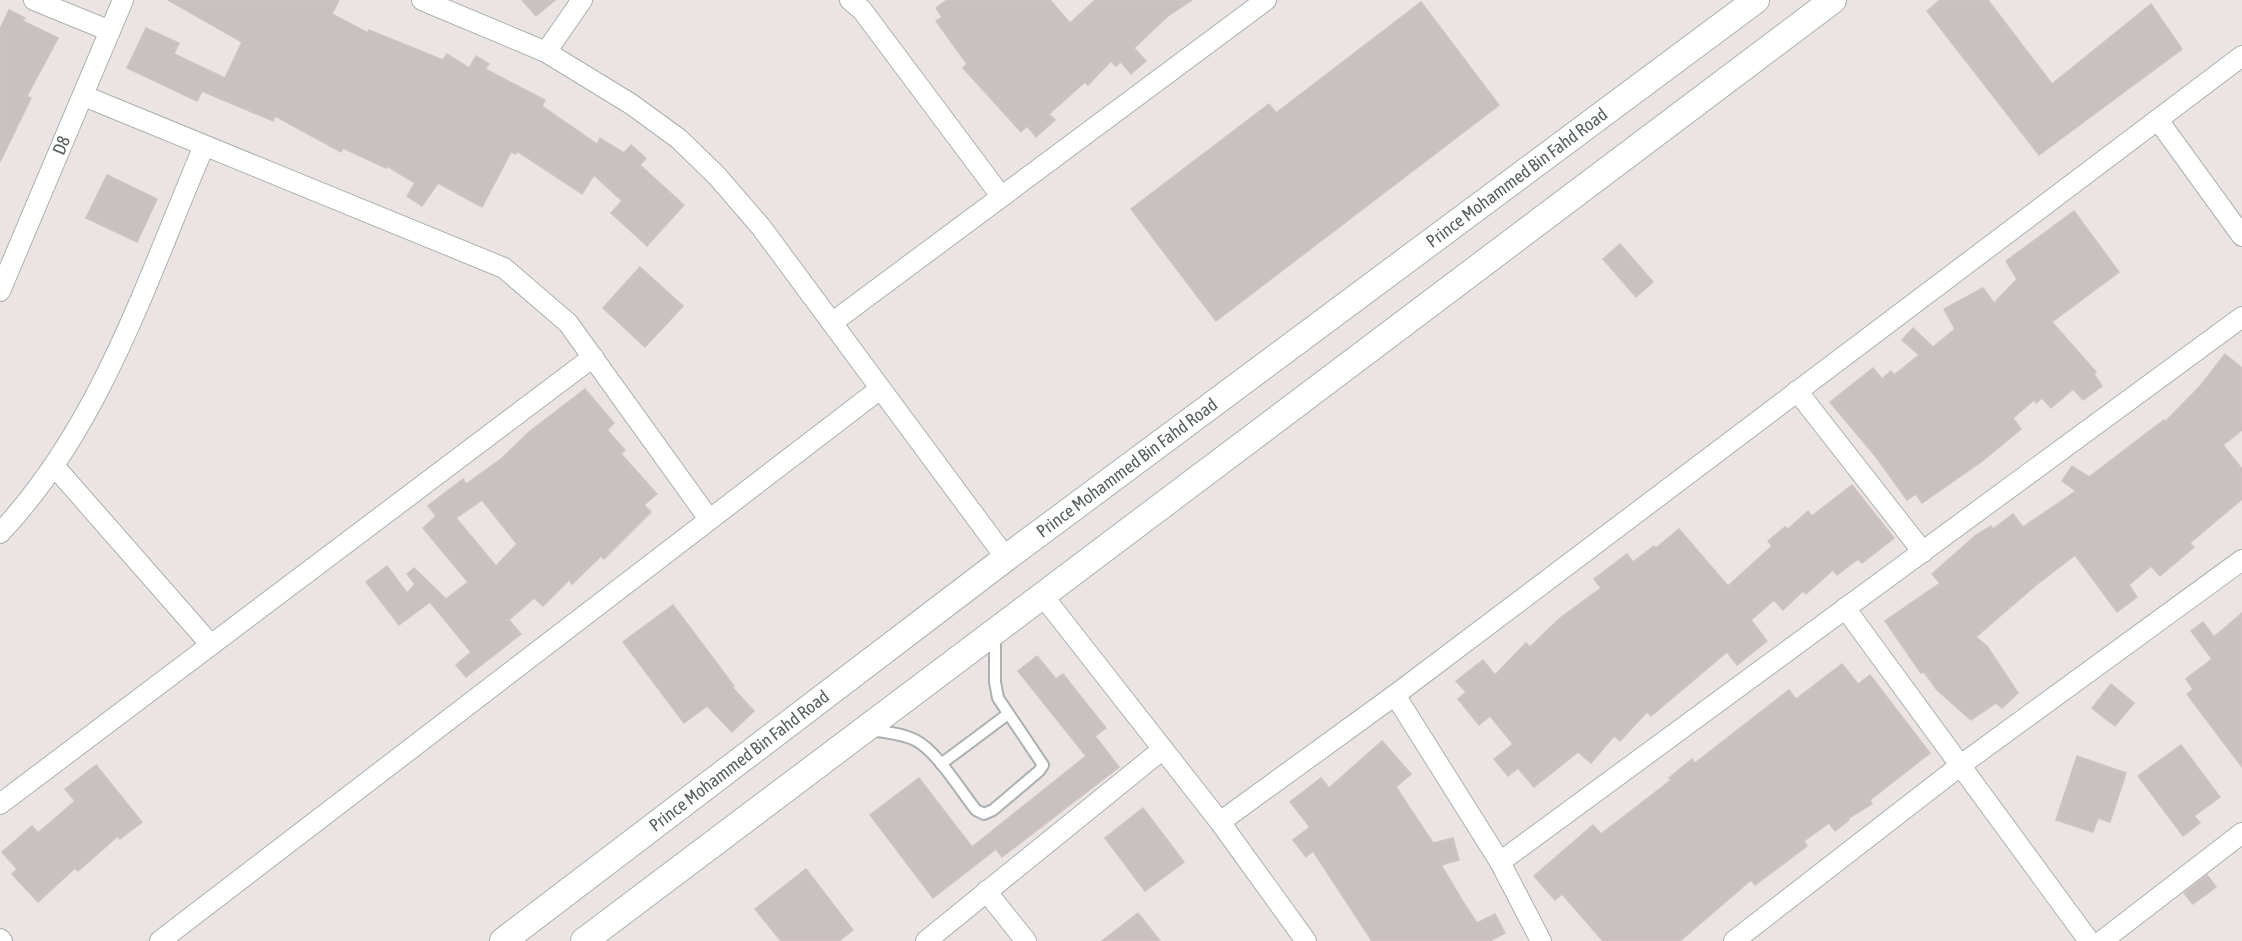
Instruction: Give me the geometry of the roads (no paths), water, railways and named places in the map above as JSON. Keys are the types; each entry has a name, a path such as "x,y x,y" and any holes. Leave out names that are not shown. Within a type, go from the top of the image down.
{"street":[{"path":"34,0 110,31"},
{"name":"D8","path":"0,291 123,0"},
{"path":"422,0 546,52 631,104 679,140 717,176 761,227 833,321 880,389 1006,558"},
{"path":"546,52 582,0"},
{"path":"833,321 1266,0"},
{"name":"Prince Mohammed Bin Fahd Road","path":"503,941 1006,558 1756,0"},
{"path":"584,941 1833,0"},
{"path":"863,3 1001,196"},
{"path":"1220,822 1395,694 2242,56"},
{"path":"84,96 504,268 568,323 709,519"},
{"path":"2158,120 2242,236"},
{"path":"0,533 25,507 55,467 111,365 204,146"},
{"path":"1500,862 2242,317"},
{"path":"0,804 593,357"},
{"path":"160,941 880,389"},
{"path":"1797,391 1923,552"},
{"path":"55,467 211,645"},
{"path":"1734,941 1961,765 2242,560"},
{"path":"1043,596 1220,822 1306,941"},
{"path":"1845,608 2090,941"},
{"path":"1395,694 1500,862 1541,941"},
{"path":"926,941 1163,749"},
{"path":"2102,941 2242,833"},
{"path":"986,891 1026,941"}],"lane":[{"path":"866,729 898,734 916,741 940,764 976,810 984,814 993,810 1043,765 998,698 995,682 995,632"},
{"path":"940,764 1008,714"}]}
